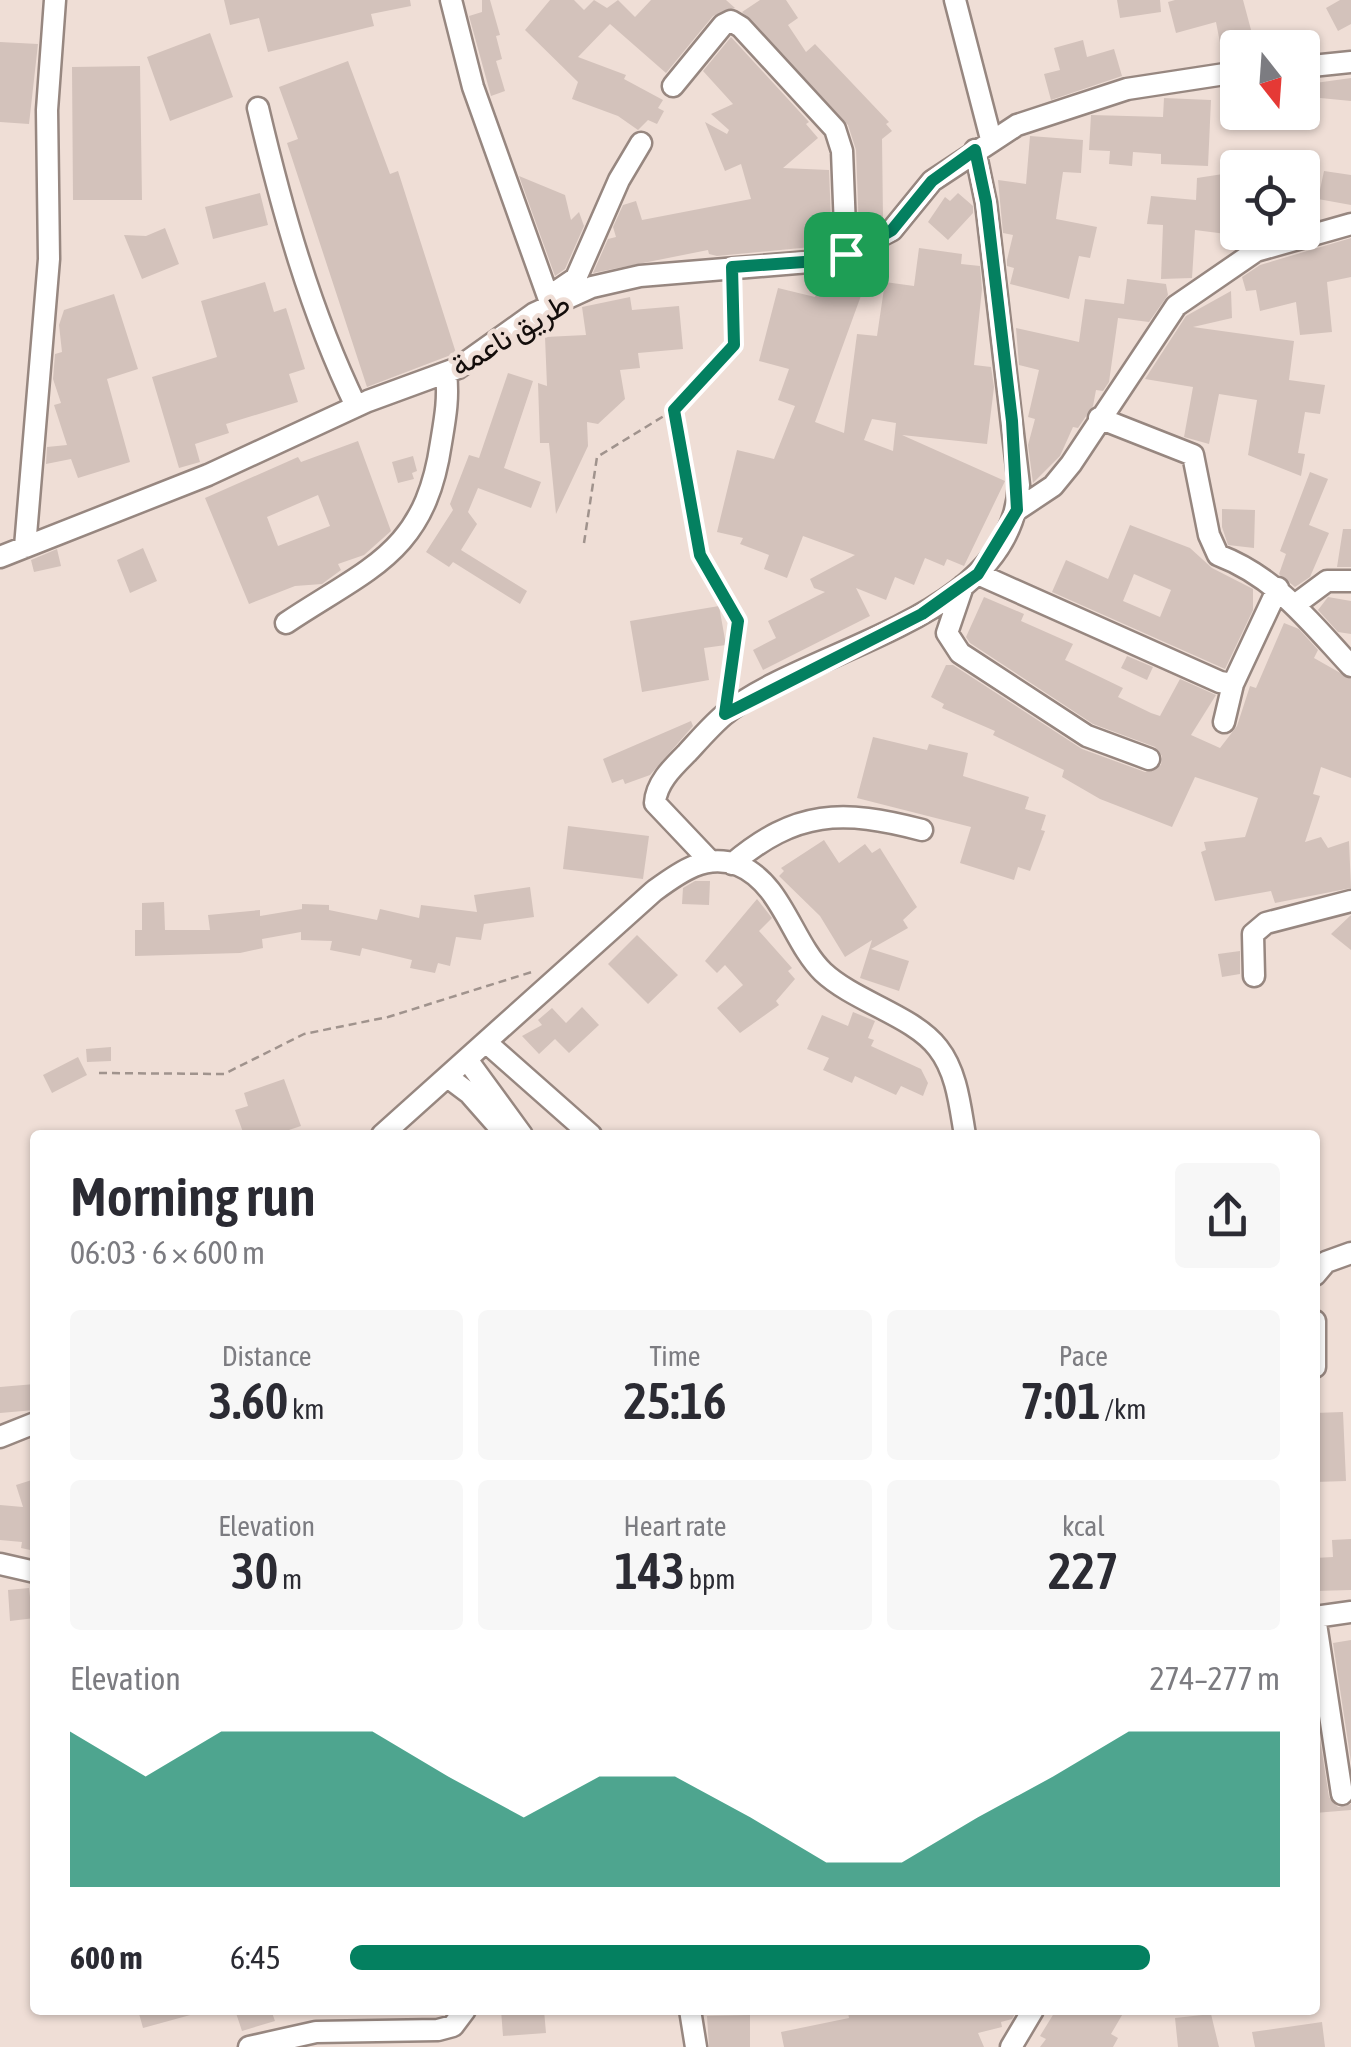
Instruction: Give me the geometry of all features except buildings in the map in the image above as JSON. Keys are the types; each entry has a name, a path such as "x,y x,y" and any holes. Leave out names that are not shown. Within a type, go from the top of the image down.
{"street":[{"path":"25,547 48,259 47,110 55,0"},
{"path":"451,0 473,86 548,299 576,278 619,180 641,143"},
{"path":"955,0 983,145 1017,510"},
{"path":"672,86 723,24 731,22 741,27 835,130 842,151 846,254"},
{"path":"1320,65 1351,62"},
{"name":"طريق ناعمة","path":"0,558 230,466 356,406 446,374 548,299 611,280 832,260 892,230 932,181 983,145 1073,103 1148,84 1220,74"},
{"path":"258,108 279,200 303,278 356,406"},
{"path":"1148,760 1087,736 960,653 947,633 970,580 1017,510 1052,486 1176,306 1256,252 1351,224"},
{"path":"286,622 398,547 422,516 446,417 446,374"},
{"path":"1099,418 1192,454 1209,535 1218,555 1248,566 1278,588 1351,666"},
{"path":"964,1130 951,1070 938,1046 824,972 773,896 750,874 721,862 654,800 669,771 725,714 892,630 970,580"},
{"path":"970,580 1204,676 1233,684"},
{"path":"1296,604 1327,581 1351,581"},
{"path":"1224,722 1233,684 1278,588"},
{"path":"388,1130 654,891 682,872 721,862 796,822 886,820 922,830"},
{"path":"1254,976 1254,934 1266,923 1351,902"},
{"path":"488,1044 584,1130"},
{"path":"468,1061 518,1130"},
{"path":"448,1078 470,1093 502,1130"},
{"path":"1320,1269 1326,1262 1351,1252"},
{"path":"0,1436 30,1425"},
{"path":"0,1564 30,1571"},
{"path":"1320,1615 1351,1612"},
{"path":"1320,1649 1342,1794"},
{"path":"249,2047 316,2032 426,2039 452,2026 462,2015"},
{"path":"691,2015 696,2047"},
{"path":"1010,2047 1030,2015"}],"path":[{"path":"584,543 596,457 674,410 734,345 732,267"},
{"path":"674,410 700,555 738,621 725,714"},
{"path":"99,1073 224,1074 304,1034 388,1017 541,970"}],"route":[{"path":"975,150 986,202 1012,421 1019,485 1017,510 978,574 922,614 725,714 738,621 700,555 674,410 734,345 732,267 832,260 846,254 892,230 932,181 975,150"}]}
